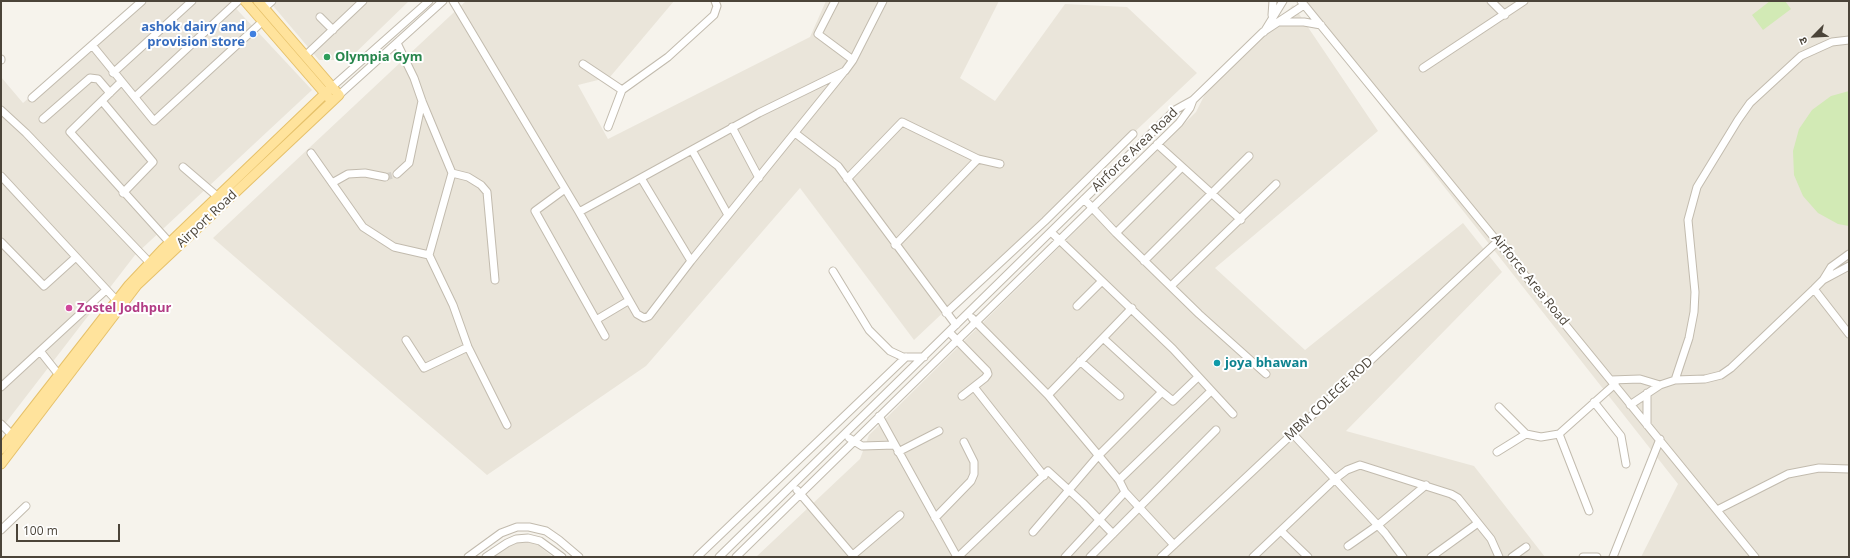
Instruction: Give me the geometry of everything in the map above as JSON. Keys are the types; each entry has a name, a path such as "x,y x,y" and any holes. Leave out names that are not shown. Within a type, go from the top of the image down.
{"main road":[{"path":"245,1 336,98"},
{"path":"261,4 306,56 329,90"},
{"name":"Airport Road","path":"1,450 116,300 170,243 329,90"},
{"name":"Airport Road","path":"1,464 138,285 336,98"}],"street":[{"path":"32,98 142,1"},
{"path":"113,73 192,1"},
{"path":"135,97 238,1"},
{"path":"261,4 272,1"},
{"path":"306,56 363,1"},
{"name":"Airport Road","path":"329,90 429,1"},
{"name":"Airport Road","path":"336,98 443,1"},
{"path":"453,1 580,212 628,301 640,317 649,316 691,260 845,71 853,60 883,1"},
{"path":"608,127 622,90 668,56 714,15 716,11 715,1"},
{"path":"835,1 818,34 853,60"},
{"path":"1272,17 1273,1"},
{"name":"Airforce Area Road","path":"1264,32 1283,1"},
{"path":"1491,1 1505,15"},
{"path":"1423,68 1524,1"},
{"name":"Airforce Area Road","path":"723,556 744,532 793,486 1175,110 1193,100 1264,32 1302,3 1755,557"},
{"path":"320,17 333,30"},
{"path":"92,46 154,121 263,21"},
{"path":"1279,22 1299,22 1321,25"},
{"path":"1675,380 1689,338 1694,312 1694,292 1688,220 1697,187 1738,120 1750,104 1801,56 1832,42 1849,40"},
{"path":"397,44 414,78 452,173 429,255 452,305 468,347 507,424"},
{"path":"583,64 622,90"},
{"path":"580,212 732,128 845,71"},
{"path":"43,119 90,78 98,79 110,93"},
{"path":"121,82 70,132 123,193 170,243"},
{"path":"736,557 1180,123 1190,108 1193,100"},
{"path":"102,101 153,162 123,193"},
{"path":"397,174 408,163 422,101"},
{"path":"1,110 26,133 150,263"},
{"path":"847,180 902,122 978,158 1000,164"},
{"path":"732,128 759,178"},
{"path":"795,133 838,166 895,245 956,325"},
{"path":"946,313 1045,221 1133,134"},
{"path":"1157,144 1241,220"},
{"path":"692,150 728,215"},
{"path":"311,153 362,228 394,247 429,255"},
{"path":"1144,261 1249,156"},
{"path":"895,245 978,158"},
{"path":"183,167 218,197"},
{"path":"1116,234 1182,167"},
{"path":"332,183 348,174 364,173 385,177"},
{"path":"452,173 468,177 481,185 487,192 495,280"},
{"path":"1,176 116,300"},
{"path":"641,178 691,260"},
{"path":"1171,286 1241,220 1276,184"},
{"path":"566,189 535,210 605,336"},
{"path":"1084,199 1093,207 1116,234 1144,261 1266,374"},
{"path":"1045,221 1060,240 1132,308 1233,414"},
{"name":"MBM COLEGE ROD","path":"1166,555 1174,545 1292,433 1498,241"},
{"path":"1,242 44,286 76,257"},
{"path":"1630,404 1660,385 1675,380 1713,378 1732,368 1823,280 1831,267 1849,254"},
{"path":"1823,280 1849,266"},
{"path":"832,271 870,330 890,351 896,355 906,357 924,357"},
{"path":"1077,306 1102,281"},
{"path":"1814,289 1849,334"},
{"path":"1,387 106,290"},
{"path":"596,320 628,301"},
{"path":"1048,395 1132,308"},
{"path":"967,314 976,321 1048,395 1119,480 1125,492 1174,545"},
{"path":"949,332 987,371 988,374 962,396"},
{"path":"1103,338 1173,401 1198,377"},
{"path":"406,340 424,368 468,347"},
{"path":"40,351 59,375"},
{"path":"697,557 906,357"},
{"path":"1080,361 1120,396"},
{"path":"1499,407 1526,434 1541,437 1559,434 1594,402 1613,382 1640,379 1660,385"},
{"path":"974,387 1044,476"},
{"path":"1119,480 1211,391"},
{"path":"1033,532 1098,456 1162,392"},
{"path":"1647,393 1647,425"},
{"path":"1594,402 1621,436 1626,464"},
{"path":"879,416 957,557 1048,471 1099,518 1113,534"},
{"path":"1,424 12,434"},
{"path":"898,452 938,430"},
{"path":"1090,557 1216,430"},
{"path":"1292,433 1378,524 1402,557"},
{"path":"1497,452 1526,434"},
{"path":"1559,434 1590,511"},
{"path":"844,435 867,447 894,445"},
{"path":"1613,557 1660,439"},
{"path":"935,518 971,481 974,474 974,462 964,442"},
{"path":"1253,557 1336,479 1347,470 1360,465 1426,485 1458,498 1491,539 1499,557"},
{"path":"1717,510 1788,474 1819,468 1849,469"},
{"path":"1348,546 1426,485"},
{"path":"793,486 853,556 900,515"},
{"path":"1065,557 1099,518 1125,492"},
{"path":"1,530 26,506"},
{"path":"735,522 744,532"},
{"path":"1431,557 1440,555 1478,522"},
{"path":"468,557 501,533 517,527 529,527 546,531 579,557"},
{"path":"1281,530 1308,557"},
{"path":"486,557 507,543 516,539 528,538 540,541 562,557"},
{"path":"1512,557 1526,547"},
{"path":"1583,557 1597,557"}],"shaded area":[{"path":"138,1 229,1 312,90 135,255 1,429 1,77 23,103"},
{"path":"269,1 409,1 348,60 319,60"},
{"path":"466,1 674,1 610,77 578,85 608,139 810,37 826,1 999,1 960,78 995,101 1065,4 1127,7 1197,73 914,340 800,188 646,366 487,475 213,238"},
{"path":"1298,1 1849,1 1849,557 1641,557 1678,484"},
{"path":"1293,5 1378,131 1215,268 1305,350 1463,223 1502,272 1346,431 1474,466 1545,557 756,557 860,459 869,435 1196,112 1206,92"},
{"path":"515,542 535,543 553,557 493,557"}],"green space":[{"path":"1770,1 1785,1 1791,9 1763,30 1752,15"},
{"path":"1849,91 1849,226 1838,224 1818,213 1803,196 1794,175 1793,151 1799,129 1812,110 1831,96"}],"tunnel":[{"path":"385,177 397,174"}],"place":[{"name":"ashok dairy and provision store","path":"253,34"},
{"name":"Olympia Gym","path":"327,57"},
{"name":"Zostel Jodhpur","path":"69,308"},
{"name":"joya bhawan","path":"1217,363"}]}
